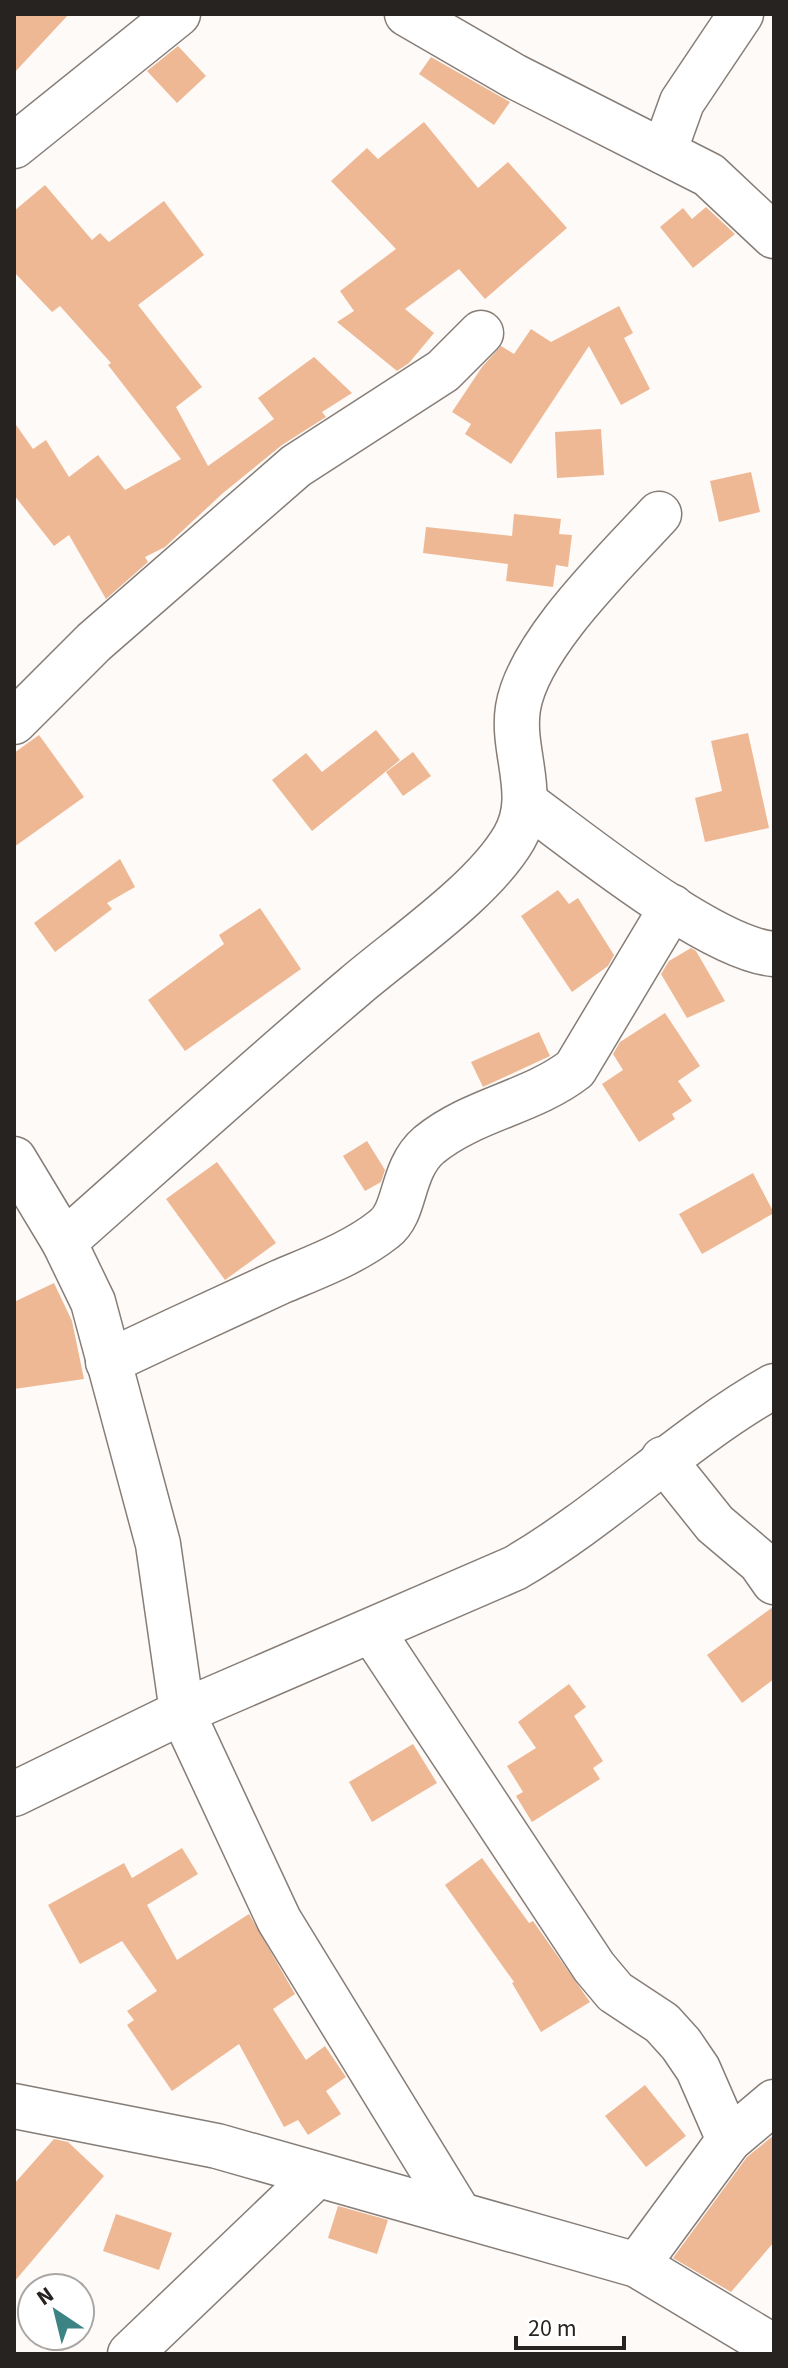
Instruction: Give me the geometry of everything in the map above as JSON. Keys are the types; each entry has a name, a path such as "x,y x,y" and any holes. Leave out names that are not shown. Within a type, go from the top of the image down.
{"street":[{"path":"14,146 178,14"},
{"path":"407,14 514,76 709,175 774,236"},
{"path":"664,152 682,102 741,14"},
{"path":"17,707 296,466 443,371 481,333"},
{"path":"64,1242 286,1044 485,875 515,837 526,803 516,734 518,705 529,678 553,635 659,514"},
{"path":"526,803 672,907 713,931 763,953 774,954"},
{"path":"108,1362 338,1256 387,1228 400,1205 405,1179 414,1161 430,1145 469,1118 552,1087 575,1069 672,907"},
{"path":"14,1159 64,1242 93,1302 158,1544 182,1712 279,1920 458,2212"},
{"path":"14,1794 182,1712 515,1568 546,1550 663,1459 774,1386"},
{"path":"663,1459 715,1524 760,1562 774,1582"},
{"path":"372,1631 594,1967 615,1992 662,2023 681,2044 698,2069 729,2140"},
{"path":"637,2265 729,2140 774,2102"},
{"path":"14,2142 32,2109 217,2146 637,2265 774,2347"},
{"path":"130,2354 316,2176"}],"building":[{"path":"14,14 69,14 14,73"},
{"path":"178,46 206,76 177,103 147,71"},
{"path":"431,57 510,102 494,125 419,74"},
{"path":"424,122 478,188 508,162 567,228 485,299 459,269 405,309 434,333 409,363 397,371 337,322 354,311 340,291 396,249 331,181 367,148 378,159"},
{"path":"45,185 92,240 100,233 109,242 164,201 204,255 138,305 202,387 176,407 208,466 274,419 258,398 314,357 352,393 322,412 326,417 282,445 223,493 165,547 145,557 148,562 106,599 69,535 54,546 14,495 14,422 33,449 46,440 69,477 98,455 125,490 181,459 108,365 111,363 60,306 52,312 14,272 14,211"},
{"path":"706,207 735,234 693,268 660,227 683,208 692,219"},
{"path":"619,306 633,333 624,338 650,389 621,405 589,346 511,464 465,434 471,424 452,412 482,367 501,346 514,354 531,329 551,342"},
{"path":"601,429 604,475 557,478 555,432"},
{"path":"751,472 760,512 719,522 710,481"},
{"path":"514,514 561,519 559,534 572,535 568,567 556,565 553,587 506,581 508,564 423,553 426,527 512,536"},
{"path":"376,730 400,760 312,831 272,780 306,753 322,772"},
{"path":"748,733 769,828 705,842 695,798 722,791 711,741"},
{"path":"39,735 84,797 14,847 14,753"},
{"path":"413,752 431,776 403,796 386,772"},
{"path":"120,859 135,887 107,903 112,909 55,952 34,923"},
{"path":"558,890 569,904 578,898 614,955 608,966 572,992 521,916"},
{"path":"260,908 301,969 185,1051 148,1000 224,944 219,935"},
{"path":"691,948 696,951 725,1001 687,1018 661,974 669,961"},
{"path":"665,1013 700,1066 678,1081 692,1101 672,1114 675,1119 639,1142 602,1084 623,1070 613,1054 620,1042"},
{"path":"539,1032 550,1056 483,1087 471,1062"},
{"path":"367,1141 385,1170 381,1182 365,1191 343,1156"},
{"path":"217,1162 276,1243 225,1280 166,1199"},
{"path":"753,1173 774,1213 702,1254 679,1214"},
{"path":"54,1283 72,1321 84,1379 14,1389 14,1302"},
{"path":"773,1607 774,1679 742,1703 707,1655"},
{"path":"569,1684 586,1707 574,1716 603,1761 593,1768 600,1779 532,1822 516,1796 523,1792 507,1766 536,1748 518,1722"},
{"path":"413,1744 437,1783 372,1822 349,1782"},
{"path":"182,1848 198,1874 147,1905 177,1960 249,1914 295,1994 273,2009 306,2060 325,2046 346,2077 326,2091 341,2114 308,2135 298,2120 284,2127 239,2044 172,2091 127,2025 134,2020 127,2011 157,1991 122,1941 80,1964 48,1905 124,1863 132,1878"},
{"path":"482,1858 529,1923 533,1921 590,2002 541,2032 514,1982 445,1885"},
{"path":"645,2085 686,2136 646,2167 605,2116"},
{"path":"774,2135 774,2242 731,2292 673,2258 747,2157"},
{"path":"54,2139 68,2142 104,2176 22,2272 16,2272 14,2282 14,2184"},
{"path":"338,2206 388,2220 377,2254 328,2238"},
{"path":"116,2214 172,2233 159,2270 103,2251"}]}
